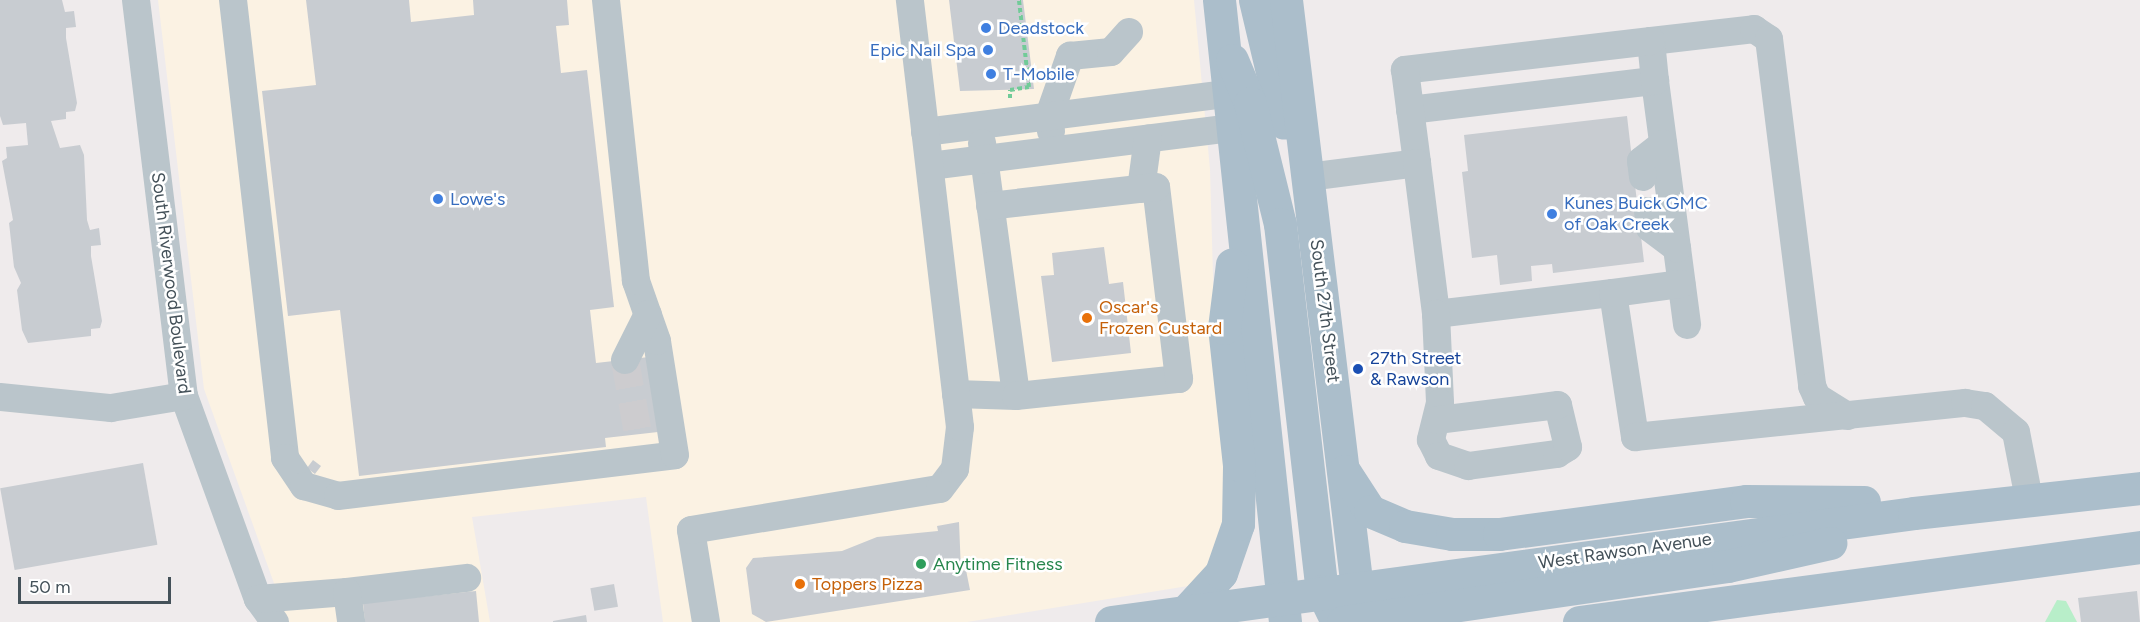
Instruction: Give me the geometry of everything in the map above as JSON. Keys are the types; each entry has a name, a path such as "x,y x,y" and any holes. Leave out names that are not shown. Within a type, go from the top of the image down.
{"main road":[{"path":"1219,0 1224,42 1225,94 1283,608"},
{"path":"1255,0 1281,117 1308,177"},
{"name":"South 27th Street","path":"1286,0 1344,471 1333,613"},
{"path":"1224,42 1250,103 1280,224 1333,613"},
{"path":"1189,608 1221,573 1238,524 1239,465 1224,328 1239,212"},
{"path":"1344,471 1358,500 1377,516 1452,534 1499,534 1746,501 1995,503"},
{"name":"West Rawson Avenue","path":"1112,622 1189,608 1283,608 1333,613 1914,513 2140,488"},
{"path":"1579,622 2140,547"}],"street":[{"name":"South Riverwood Boulevard","path":"136,0 184,396 255,611 275,622"},
{"path":"233,0 285,458 304,486 338,496 639,447 675,455 663,370 648,314 636,281 606,0"},
{"path":"706,622 691,530 940,489 955,469 960,427 910,0"},
{"path":"1437,420 1441,355 1405,70 1754,29 1769,39 1812,386 1817,398 1848,416"},
{"path":"1054,151 1049,116 1070,56 1111,52 1129,32"},
{"path":"1651,41 1687,325"},
{"path":"1410,110 1655,81"},
{"path":"926,132 1225,94"},
{"path":"979,125 1016,396"},
{"path":"930,166 1229,128"},
{"path":"1141,189 1148,138"},
{"path":"1643,177 1641,161 1664,144"},
{"path":"1308,177 1417,163"},
{"path":"956,394 1016,396 1179,379 1156,187 990,206"},
{"path":"1648,211 1650,228 1677,248"},
{"path":"1436,314 1682,284"},
{"path":"1613,292 1635,437 1965,403 1985,406 2016,432 2029,499"},
{"path":"625,360 648,314"},
{"path":"0,397 111,408 184,396"},
{"path":"255,611 347,592 467,578"},
{"path":"347,592 351,622"}],"path":[{"path":"1013,121 1010,90 1029,87 1019,0"}],"shaded area":[{"path":"158,0 1194,0 1210,169 1214,311 1230,459 1219,558 1194,585 967,622 663,622 646,497 472,517 490,622 288,622 204,389"}],"green space":[{"path":"2057,600 2066,601 2077,622 2045,622"}],"building":[{"path":"0,0 62,0 65,12 74,11 76,27 66,28 66,38 77,103 75,111 66,112 66,119 51,121 60,148 80,145 84,155 87,220 90,230 99,228 101,245 91,246 91,256 102,321 100,328 91,329 91,336 28,343 22,330 17,290 21,283 14,267 9,223 13,220 2,161 7,158 6,147 28,145 26,123 3,125 0,116"},
{"name":"Lowe's","path":"306,0 409,0 411,22 474,15 473,0 567,0 569,25 556,26 561,73 587,70 614,307 590,310 596,363 649,357 658,432 605,438 606,447 359,476 340,310 288,316 262,91 316,85"},
{"path":"949,0 1023,0 1034,89 960,91"},
{"name":"Kunes Buick GMC of Oak Creek","path":"1627,116 1644,262 1553,273 1552,264 1531,266 1532,281 1500,285 1497,255 1472,258 1462,172 1468,171 1464,135"},
{"name":"Oscar's Frozen Custard","path":"1104,247 1109,284 1123,282 1131,353 1052,362 1041,276 1054,275 1052,253"},
{"path":"313,460 321,466 315,474 307,468"},
{"path":"143,463 157,545 15,570 0,488"},
{"path":"959,522 961,571 966,570 970,590 766,622 752,614 746,568 753,558 842,551 877,537 938,531 937,526"},
{"path":"614,584 618,607 594,611 590,588"},
{"path":"476,591 479,622 365,622 363,603"},
{"path":"2137,591 2140,622 2081,622 2078,598"},
{"path":"586,615 587,622 553,622 553,621"}],"tunnel":[{"path":"625,360 638,434"}],"place":[{"name":"Deadstock","path":"986,28"},
{"name":"Epic Nail Spa","path":"988,50"},
{"name":"T-Mobile","path":"991,74"},
{"name":"Lowe's","path":"438,199"},
{"name":"Kunes Buick GMC of Oak Creek","path":"1552,214"},
{"name":"Oscar's Frozen Custard","path":"1087,318"},
{"name":"27th Street & Rawson","path":"1358,369"},
{"name":"Anytime Fitness","path":"921,564"},
{"name":"Toppers Pizza","path":"800,584"}]}
